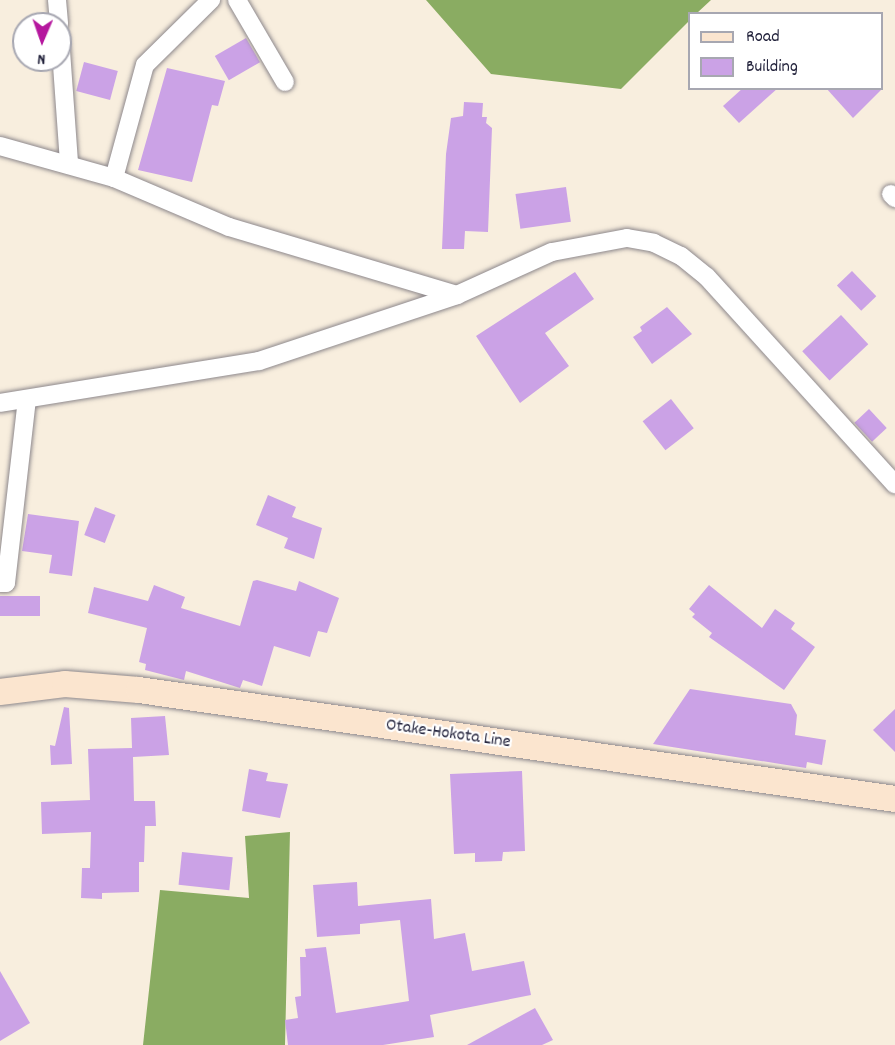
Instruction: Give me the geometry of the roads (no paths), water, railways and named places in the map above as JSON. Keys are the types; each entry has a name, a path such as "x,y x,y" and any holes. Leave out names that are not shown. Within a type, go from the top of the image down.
{"main road":[{"name":"Otake-Hokota Line","path":"0,692 65,684 139,690 895,799"}],"street":[{"path":"114,178 146,65 211,0"},
{"path":"237,0 285,82"},
{"path":"62,72 69,164"},
{"path":"0,146 114,178 229,227 457,295"},
{"path":"0,403 259,361 457,295 552,252 627,238 654,243 681,256 707,277 895,484"},
{"path":"0,583 6,583 27,400"}]}
